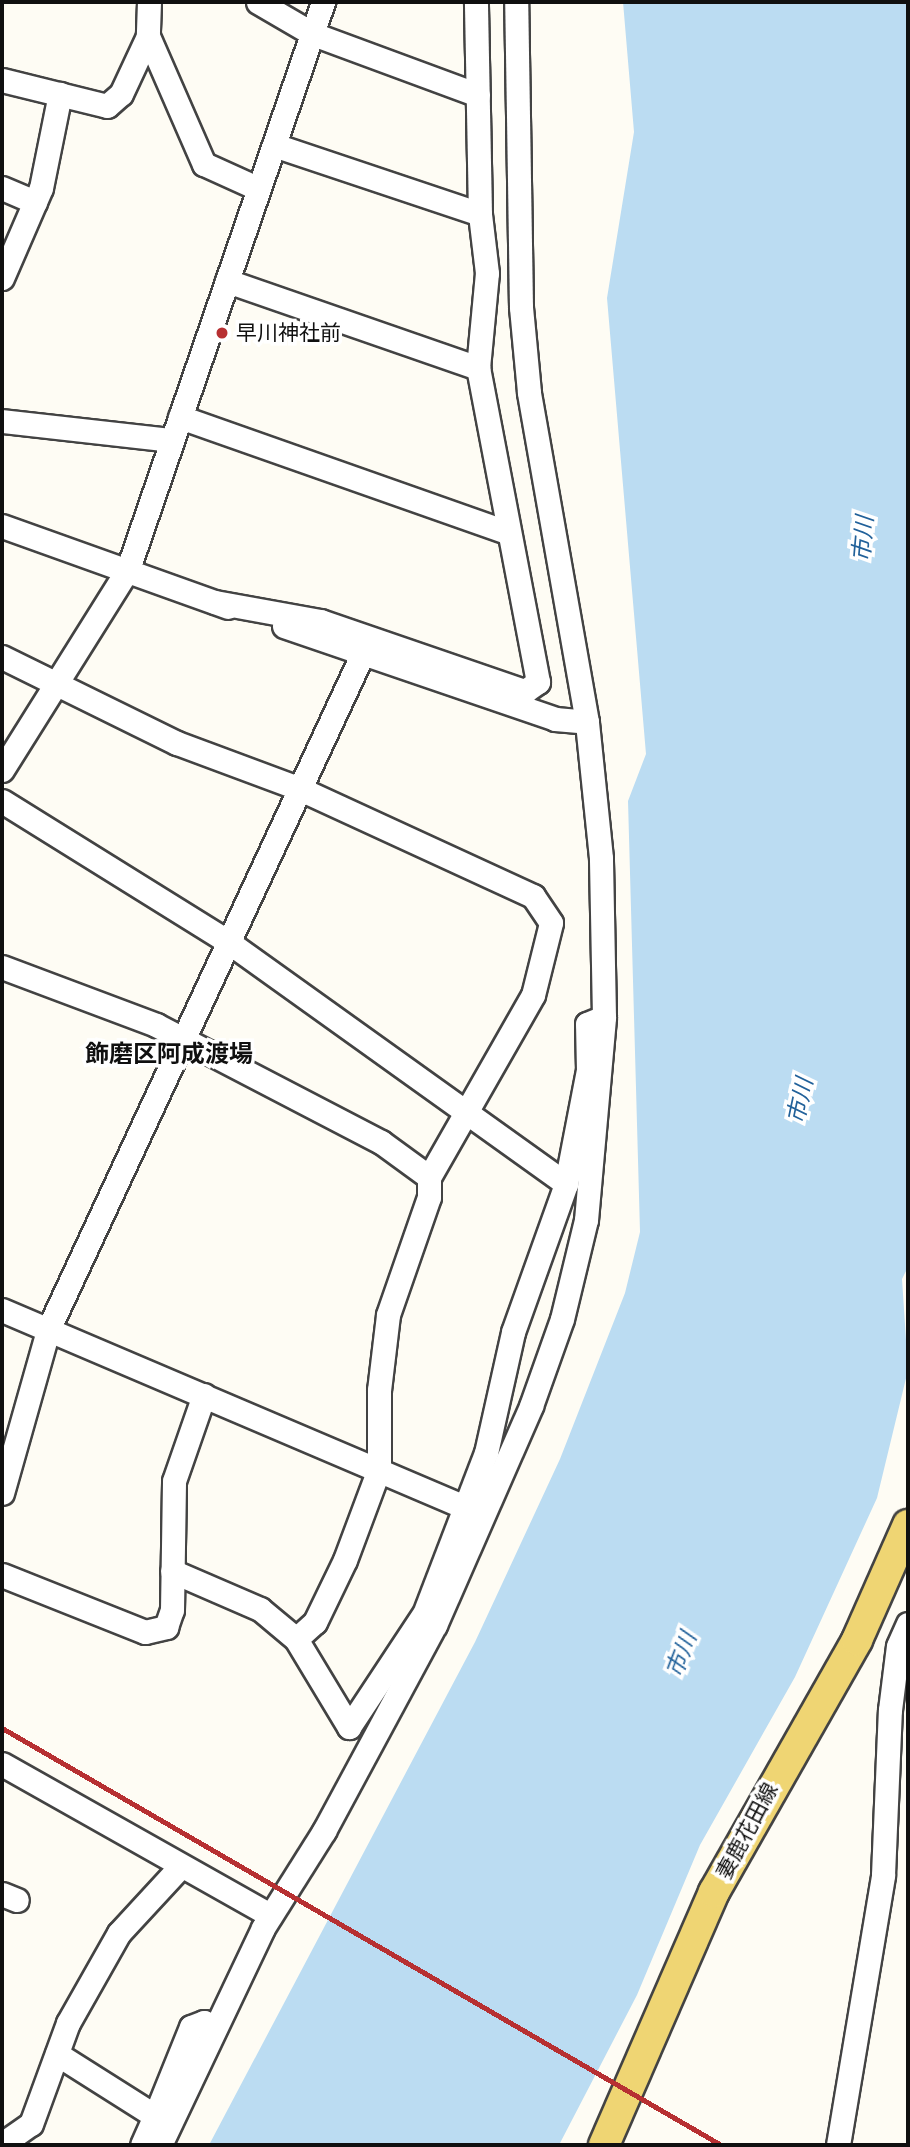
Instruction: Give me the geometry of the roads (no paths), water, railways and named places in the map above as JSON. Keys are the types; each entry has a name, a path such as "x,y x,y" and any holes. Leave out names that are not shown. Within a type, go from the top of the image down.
{"main road":[{"name":"妻鹿花田線","path":"604,2145 714,1892 858,1640 908,1525"}],"street":[{"path":"2,79 107,106 121,94 148,36 149,2"},
{"path":"258,2 313,34 478,95"},
{"path":"2,770 128,569 324,2"},
{"path":"215,602 320,621 525,691 538,682 504,531 488,396 478,368 487,273 480,214 476,2"},
{"path":"160,2145 270,1915 324,1831 430,1618 562,1319 586,1220 604,1017 601,858 587,722 529,392 516,2"},
{"path":"148,36 204,164 259,189"},
{"path":"2,278 35,202 60,94"},
{"path":"274,145 480,214"},
{"path":"2,188 35,202"},
{"path":"227,281 478,368"},
{"path":"180,418 504,531"},
{"path":"2,421 172,440"},
{"path":"2,526 555,719 587,722"},
{"path":"2,1493 48,1330 178,1040 363,653"},
{"path":"2,657 177,743 298,788 533,895 551,923 533,995 429,1177 429,1197 388,1315 379,1469 345,1560 315,1622 296,1639"},
{"path":"2,802 227,941 468,1110 566,1184"},
{"path":"2,967 178,1040 381,1142 429,1177"},
{"path":"172,1571 260,1609 296,1639 349,1727 430,1618 503,1397 513,1332 566,1184 588,1070 583,1042 587,1024 604,1017"},
{"path":"2,1310 467,1508"},
{"path":"2,1575 145,1632 166,1627 172,1571 174,1481 204,1395"},
{"path":"838,2145 883,1875 899,1714 898,1646 908,1624"},
{"path":"2,1764 180,1867 270,1915"},
{"path":"5,2135 31,2124 57,2054 119,1933 180,1867"},
{"path":"142,2145 191,2027 204,2022 214,2029"},
{"path":"57,2054 155,2116"}],"water":[{"name":"市川","path":"623,2 908,2 908,1267 902,1279 908,1370 877,1498 795,1677 700,1845 637,1995 559,2145 209,2145 475,1642 560,1459 625,1293 640,1232 628,801 646,754 607,298 634,132"}],"railway":[{"path":"2,1728 721,2145"}],"place":[{"name":"早川神社前","path":"222,333"}],"district":[{"name":"飾磨区阿成渡場","path":"169,1055"}]}
